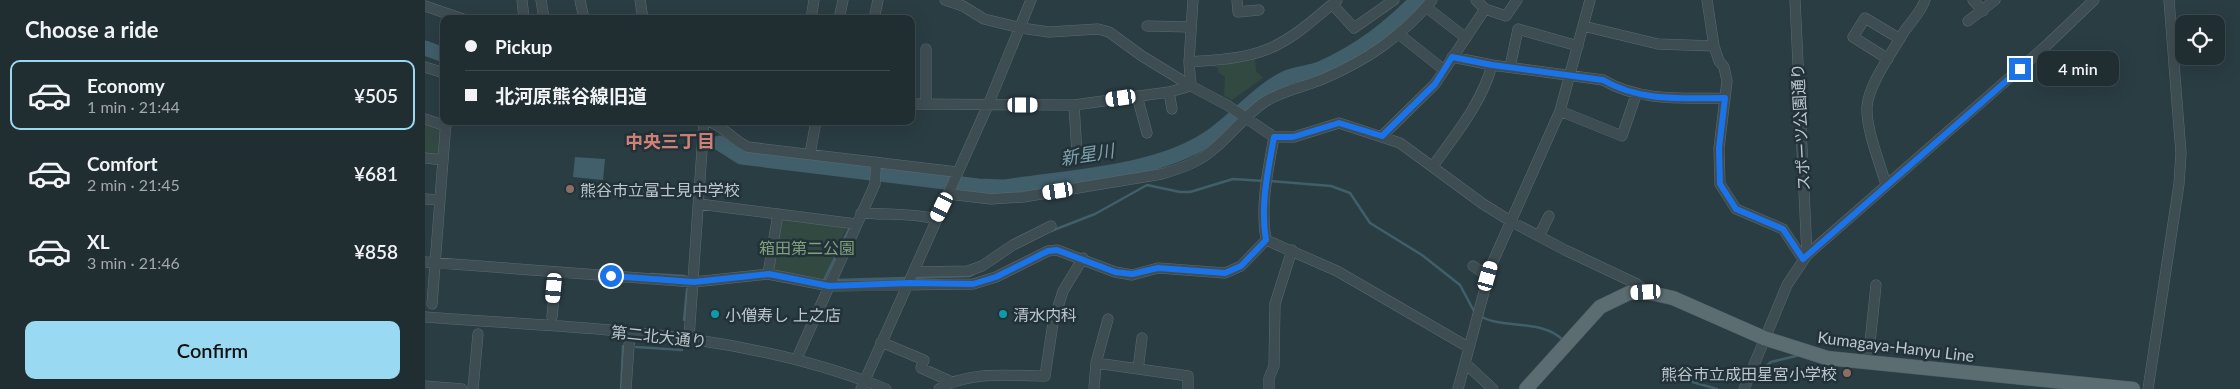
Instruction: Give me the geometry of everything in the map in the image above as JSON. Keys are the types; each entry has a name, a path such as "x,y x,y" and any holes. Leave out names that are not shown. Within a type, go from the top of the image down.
{"main road":[{"name":"Kumagaya-Hanyu Line","path":"1526,389 1600,307 1629,293 1646,292 1673,298 1764,338 1827,358 2032,384 2133,389"}],"street":[{"path":"441,11 444,0"},
{"path":"522,0 524,15"},
{"path":"541,0 543,15"},
{"path":"580,0 584,15"},
{"path":"640,0 642,15"},
{"path":"811,15 813,0"},
{"path":"840,15 843,0"},
{"path":"875,15 878,0"},
{"path":"945,0 963,6 984,19 1021,28 1049,32 1097,30 1109,32 1142,56 1191,86 1227,105 1274,137 1293,137 1339,123 1400,143 1483,204 1512,222 1637,284 1646,292"},
{"path":"863,385 988,105 1031,0"},
{"path":"1191,86 1189,62 1193,0"},
{"path":"1237,0 1238,12 1259,10"},
{"path":"1189,62 1222,60 1268,49 1297,32 1334,2 1354,28 1394,0"},
{"path":"1476,0 1485,9 1506,16 1517,0"},
{"path":"1459,389 1488,276 1560,111 1590,0"},
{"path":"1707,0 1714,46 1719,61 1725,67 1727,81 1719,148 1720,184 1736,209 1783,229 1805,257"},
{"name":"スポーツ公園通り","path":"1795,0 1805,257"},
{"path":"1887,185 1869,122 1867,106 1872,88 1925,0"},
{"path":"1973,0 1983,11"},
{"path":"1969,20 1995,0"},
{"path":"1744,389 1787,285 1805,257 2049,44 2094,0"},
{"path":"2148,389 2179,184 2181,153 2169,0"},
{"path":"948,193 991,199 1023,197 1162,174 1184,168 1200,160 1264,102 1281,93 1320,80 1348,67 1400,35 1429,4 1466,38"},
{"path":"425,6 450,15"},
{"path":"1382,136 1435,84 1485,9"},
{"path":"1888,59 1853,36 1865,18 1900,39"},
{"path":"1147,26 1191,27"},
{"path":"1583,26 1658,44 1714,46"},
{"path":"1509,67 1518,29 1578,46"},
{"path":"1400,35 1444,70"},
{"path":"926,49 926,104"},
{"path":"1452,57 1492,65 1603,80 1617,89 1636,95 1725,98"},
{"path":"1433,166 1463,125 1488,80 1492,65"},
{"path":"425,67 440,72"},
{"path":"915,104 1074,105 1169,92 1191,86"},
{"path":"1169,92 1172,108"},
{"path":"1560,111 1622,136 1636,95"},
{"path":"1137,96 1147,133"},
{"path":"1074,105 1077,154"},
{"path":"425,119 440,122"},
{"path":"432,304 446,125"},
{"path":"689,338 704,125"},
{"path":"717,125 736,142 748,147 957,172"},
{"path":"810,154 815,125"},
{"path":"1266,240 1263,225 1265,189 1274,137"},
{"path":"425,158 443,160"},
{"path":"797,358 875,183 876,162"},
{"path":"425,200 440,200"},
{"path":"699,204 856,224"},
{"path":"861,213 902,216 916,214 936,219"},
{"path":"769,274 778,214"},
{"path":"1539,236 1549,216"},
{"path":"425,262 694,282 769,274 829,284 911,278 968,271 982,266 1013,245 1051,226"},
{"path":"1266,240 1337,271 1469,347"},
{"path":"911,278 973,284 996,277 1048,251 1065,252 1115,272 1132,274 1158,268 1225,273 1241,266 1266,240"},
{"path":"1269,389 1269,378 1274,366 1275,304 1292,250"},
{"path":"939,389 952,382 981,376 1045,376 1053,323 1063,291 1083,258"},
{"path":"1473,266 1488,276"},
{"path":"552,317 556,273"},
{"path":"1867,362 1876,285"},
{"name":"第二北大通り","path":"425,317 689,338 797,358 863,385 886,389"},
{"path":"1094,389 1096,363 1108,319"},
{"path":"626,389 630,332"},
{"path":"473,389 477,334"},
{"path":"1138,369 1142,338"},
{"path":"881,342 924,360 921,368 952,382"},
{"path":"1096,363 1188,376 1188,389"},
{"path":"1465,363 1493,389"},
{"path":"425,386 462,389"}],"green space":[{"path":"1255,58 1256,71 1263,78 1232,100 1224,96 1225,77 1219,73 1217,67 1211,67"},
{"path":"425,121 443,127 441,156 425,154"},
{"name":"箱田第二公園","path":"780,216 848,225 824,279 773,270"}],"water":[{"path":"575,157 605,159 603,180 573,177"}],"waterway":[{"name":"新星川","path":"719,143 741,157 978,186 1004,187 1083,177 1137,167 1188,150 1209,138 1275,84 1290,76 1322,68 1349,54 1384,30 1417,0"},
{"name":"新星川","path":"425,48 440,54"},
{"path":"1051,231 1095,214 1147,185 1180,192 1190,192 1233,179 1264,181"},
{"path":"1270,181 1331,186 1350,193 1370,223 1422,255 1460,285 1475,313"},
{"path":"824,280 849,229"},
{"path":"651,274 685,276"},
{"path":"913,278 970,276 974,274"},
{"path":"835,280 907,278"},
{"path":"684,320 687,289"},
{"path":"1480,316 1500,323 1545,329 1564,341"},
{"path":"621,389 623,346"},
{"path":"636,347 682,350"},
{"path":"1754,376 1771,362 1796,356"},
{"path":"1689,381 1717,389"}],"place":[{"name":"熊谷市立富士見中学校","path":"570,189"},
{"name":"小僧寿し 上之店","path":"715,314"},
{"name":"清水内科","path":"1003,314"},
{"name":"熊谷市立成田星宮小学校","path":"1847,373"}],"district":[{"name":"中央三丁目","path":"670,141"}],"route":[{"path":"611,276 694,282 769,274 829,286 909,283 973,284 996,277 1024,261 1048,251 1057,250 1083,258 1115,272 1132,274 1158,268 1225,273 1241,266 1266,240 1263,225 1265,189 1274,137 1293,137 1339,123 1382,136 1435,84 1452,57 1492,65 1603,80 1617,89 1636,95 1669,98 1725,98 1719,148 1720,184 1736,209 1783,229 1803,259 1828,235 1936,144 2020,69"}]}
